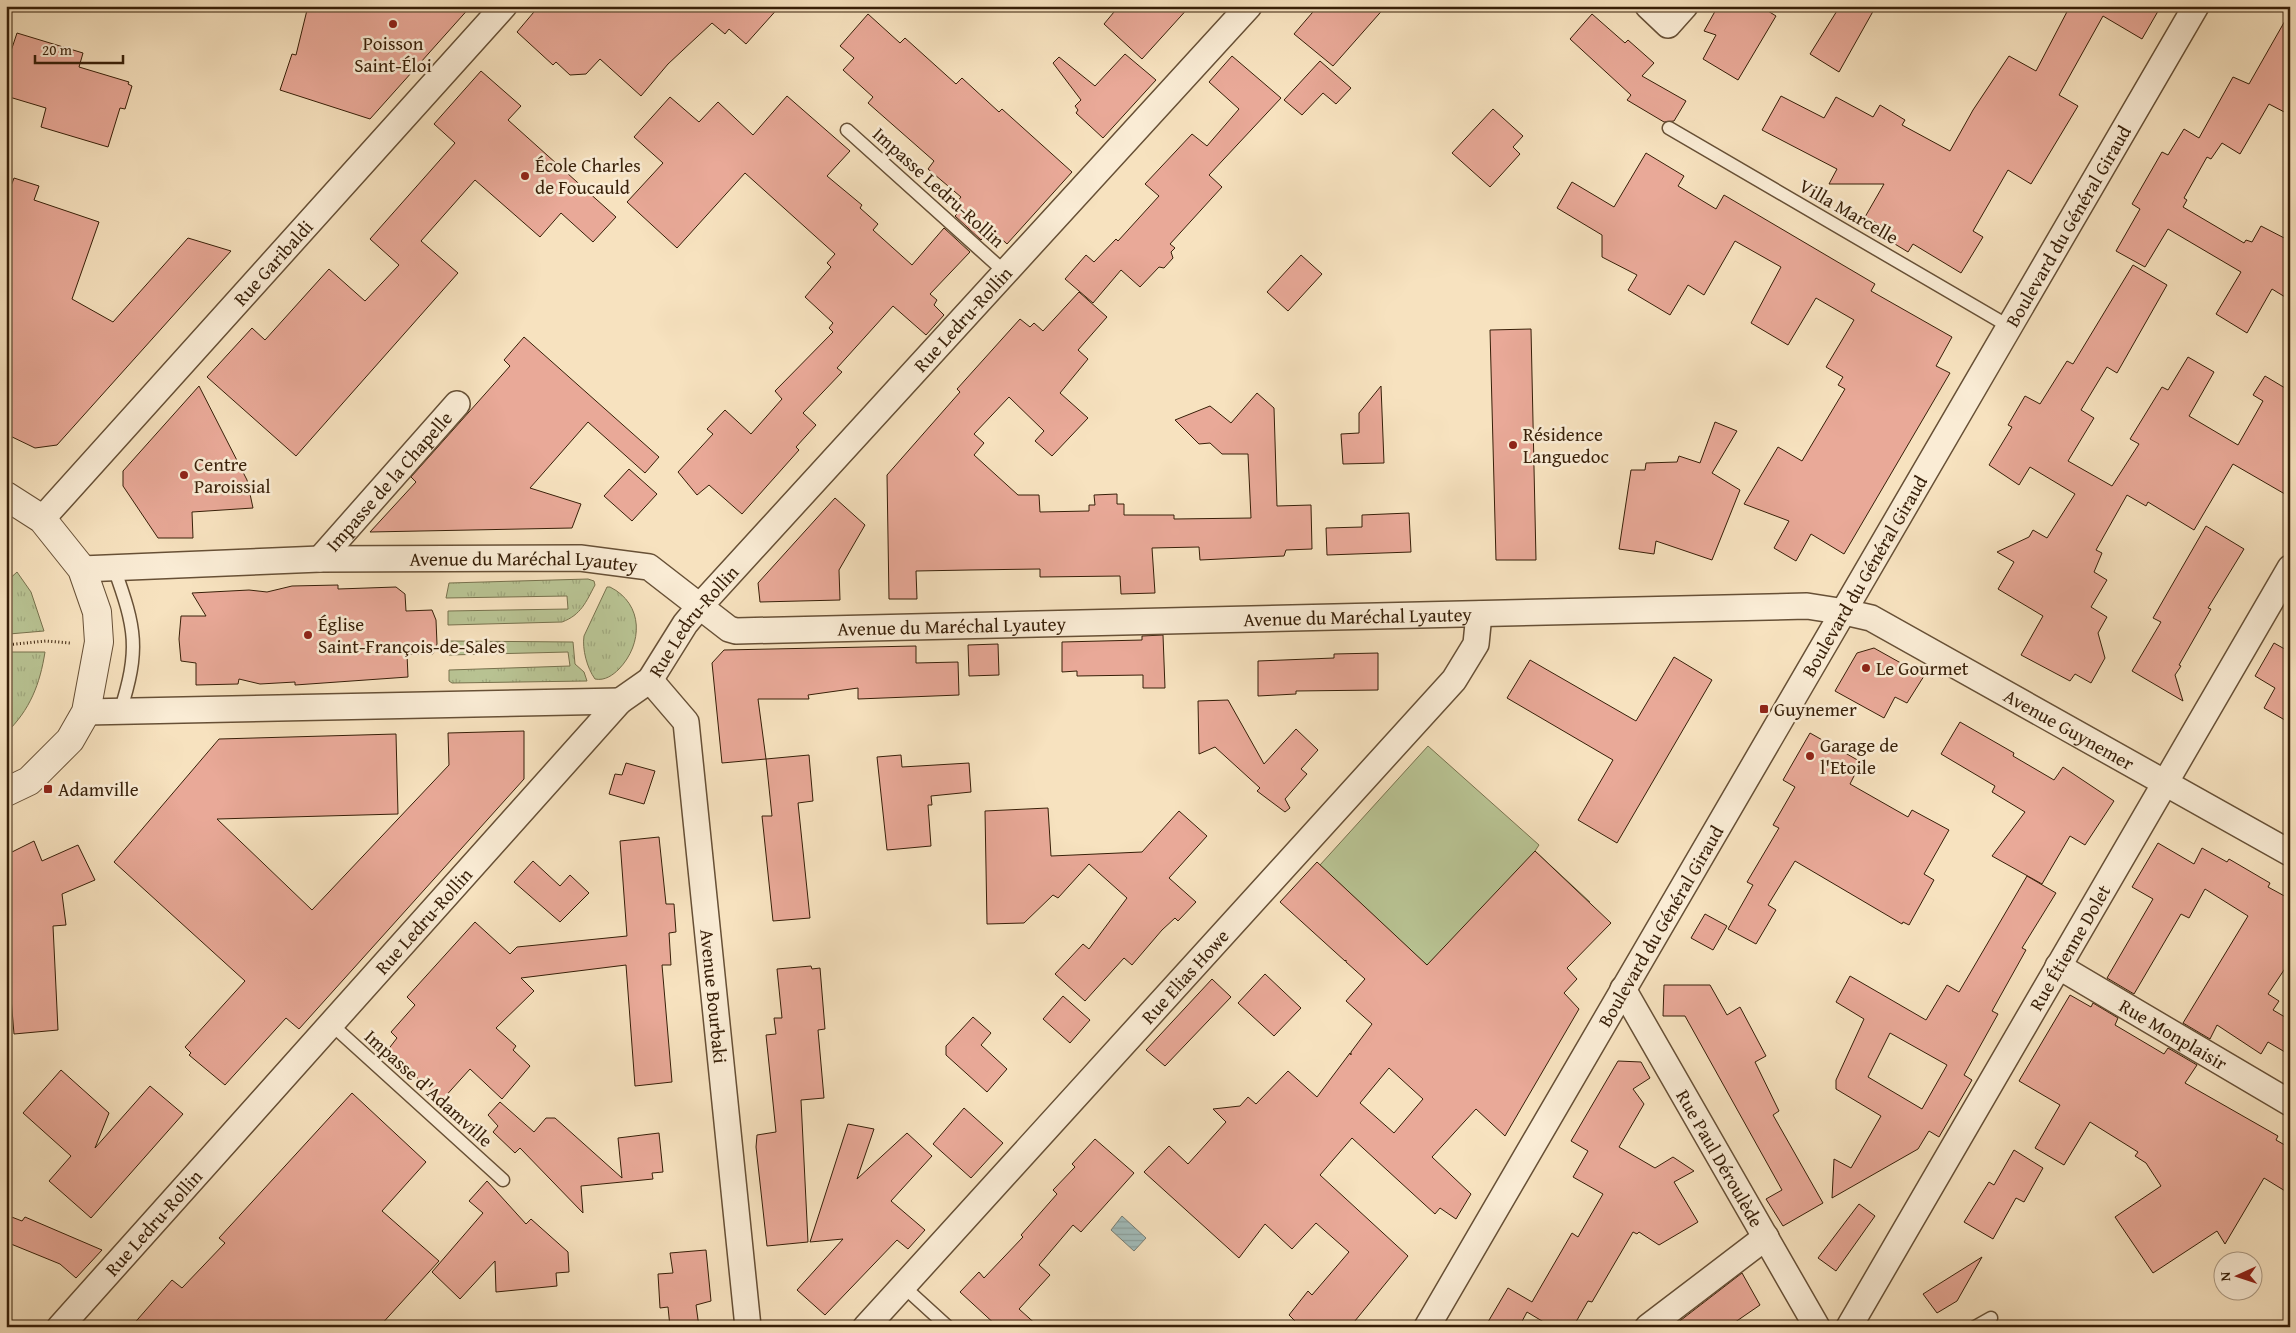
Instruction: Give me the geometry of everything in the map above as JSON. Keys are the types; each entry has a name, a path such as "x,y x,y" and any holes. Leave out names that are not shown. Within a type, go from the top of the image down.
{"street":[{"name":"Rue Garibaldi","path":"42,520 504,6"},
{"name":"Rue Ledru-Rollin","path":"60,1327 620,701 650,680 685,624 700,606 1248,6"},
{"path":"1648,6 1668,25 1685,6"},
{"name":"Boulevard du Général Giraud","path":"1427,1327 1845,612 2196,6"},
{"name":"Impasse de la Chapelle","path":"320,559 457,404"},
{"path":"6,496 42,520 82,570 97,612 99,642 86,712 70,740 28,781 6,792"},
{"name":"Avenue du Maréchal Lyautey","path":"82,570 320,559 580,558 649,567 729,629 736,631 1807,606 1845,612"},
{"name":"Rue Étienne Dolet","path":"1849,1327 2290,568"},
{"name":"Avenue Guynemer","path":"1845,612 1871,618 2290,853"},
{"name":"Rue Elias Howe","path":"866,1327 1454,680 1476,644 1479,614"},
{"name":"Avenue Bourbaki","path":"650,680 686,722 748,1327"},
{"path":"86,712 620,701"},
{"name":"Rue Monplaisir","path":"2058,966 2290,1103"},
{"name":"Rue Paul Déroulède","path":"1623,989 1818,1327"},
{"path":"1648,1327 1766,1237"}],"lane":[{"name":"Villa Marcelle","path":"1669,128 2010,327"},
{"name":"Impasse Ledru-Rollin","path":"847,130 1006,273"},
{"path":"114,568 128,607 135,642 131,677 120,712"},
{"name":"Impasse d'Adamville","path":"331,1024 503,1180"},
{"path":"903,1286 948,1327"},
{"path":"1975,1327 1991,1318"}],"path":[{"path":"6,645 46,641 71,643"}],"green space":[{"path":"17,572 31,592 44,631 9,634 6,621 6,582"},
{"path":"588,579 594,581 595,585 586,602 574,616 562,622 448,625 448,611 568,609 567,596 446,598 449,583"},
{"path":"607,587 621,594 629,603 634,614 636,637 627,659 619,669 605,678 595,679 586,658 584,636"},
{"path":"449,641 573,642 575,664 584,672 587,681 452,683 449,681 449,670 570,666 568,652 449,655"},
{"path":"10,652 45,652 33,696 22,715 6,733 6,669"},
{"path":"1428,746 1539,845 1535,851 1590,902 1481,1016 1320,865"}],"water":[{"path":"1122,1216 1146,1238 1134,1251 1111,1230"}],"building":[{"path":"308,6 471,6 370,119 280,90 292,54 296,55"},
{"path":"539,6 780,6 746,44 729,29 725,34 712,23 668,64 641,96 600,59 586,74 570,75 556,62 553,65 517,32"},
{"path":"1119,6 1190,6 1142,59 1104,24"},
{"path":"1318,6 1386,6 1333,66 1294,34"},
{"path":"1718,6 1760,6 1776,16 1738,80 1703,59 1716,35 1704,31"},
{"path":"1840,6 1876,6 1839,72 1810,54"},
{"path":"2070,6 2161,6 2142,39 2103,16 2059,95 2078,106 2031,184 2008,170 1973,231 1983,237 1961,273 1913,244 1908,252 1885,238 1890,230 1865,217 1884,184 1829,184 1837,169 1762,130 1781,96 1824,118 1836,97 1873,117 1880,105 1905,120 1902,125 1950,151 1973,110 2009,56 2036,71"},
{"path":"2290,12 2290,115 2269,104 2240,154 2222,143 2211,159 2207,157 2184,198 2187,200 2183,207 2244,243 2246,240 2252,242 2261,226 2290,241 2290,300 2272,289 2247,333 2216,314 2241,272 2168,229 2145,267 2116,251 2140,209 2132,204 2162,152 2168,155 2184,129 2199,138 2233,77 2249,84"},
{"path":"868,14 900,43 905,38 956,84 962,78 999,112 1002,109 1072,172 1007,244 991,229 981,240 955,216 957,214 951,209 961,197 928,169 934,161 868,103 873,97 843,70 854,58 840,46"},
{"path":"1592,14 1625,43 1628,40 1654,63 1642,76 1686,101 1674,121 1664,122 1627,100 1631,95 1570,39"},
{"path":"17,33 83,53 79,67 129,82 128,84 132,86 125,109 120,108 108,147 41,127 46,108 6,96 6,66"},
{"path":"1125,54 1156,80 1103,138 1076,113 1078,110 1075,106 1081,100 1053,63 1059,57 1095,86"},
{"path":"1232,56 1281,98 1209,175 1222,187 1170,244 1175,248 1171,252 1173,258 1164,268 1159,267 1140,287 1121,270 1093,303 1065,279 1086,255 1094,262 1116,239 1118,241 1159,196 1145,184 1192,134 1207,146 1239,109 1209,82"},
{"path":"1320,61 1351,88 1336,104 1323,93 1302,115 1284,100"},
{"path":"481,71 521,106 508,120 616,217 593,242 561,213 540,237 475,180 421,241 458,273 296,456 207,377 252,328 265,340 329,269 365,301 399,265 370,239 455,143 434,124"},
{"path":"787,96 850,151 827,176 862,205 860,208 878,224 873,230 912,265 944,228 970,252 930,294 937,300 934,305 944,315 926,335 893,306 837,368 842,372 803,413 816,425 796,447 799,450 742,514 709,485 697,495 678,472 713,434 707,429 725,410 751,434 782,399 775,391 833,332 829,328 833,323 805,297 831,267 827,263 835,254 745,173 677,248 627,202 663,163 634,137 670,97 699,122 718,102 753,135"},
{"path":"1493,109 1523,136 1513,147 1520,154 1490,187 1452,153"},
{"path":"1646,153 1684,176 1678,186 1716,209 1724,195 1875,284 1871,291 1952,337 1936,366 1950,373 1844,554 1811,534 1796,561 1774,548 1789,521 1744,504 1778,447 1802,461 1845,389 1838,385 1843,377 1826,367 1854,320 1816,298 1788,345 1751,323 1781,267 1735,241 1704,295 1688,285 1670,315 1628,290 1637,275 1602,257 1602,235 1557,208 1572,182 1614,207"},
{"path":"14,178 39,186 34,200 99,222 72,299 113,322 188,238 231,251 57,445 35,448 6,434 6,185 11,186"},
{"path":"1301,255 1322,274 1288,311 1267,292"},
{"path":"2133,265 2167,285 2117,373 2107,367 2081,410 2094,418 2068,461 2112,486 2139,444 2130,439 2162,387 2168,390 2188,357 2214,372 2189,416 2238,445 2263,401 2253,395 2265,376 2290,391 2290,497 2233,464 2194,530 2148,502 2146,506 2127,495 2096,550 2102,553 2094,572 2107,580 2091,607 2107,617 2098,633 2105,658 2091,683 2075,674 2070,681 2021,655 2043,616 1998,589 2014,562 1997,552 2029,537 2033,530 2047,538 2075,494 2030,467 2019,485 1989,465 2012,427 2008,425 2025,396 2040,404 2067,361 2073,364"},
{"path":"1079,292 1107,317 1078,350 1088,359 1060,393 1088,418 1052,456 1035,441 1044,431 1009,397 974,434 984,443 974,455 1018,495 1039,495 1040,512 1089,511 1089,505 1095,505 1094,495 1117,494 1117,504 1124,504 1124,515 1174,515 1174,519 1251,518 1248,454 1222,454 1210,443 1199,444 1175,420 1210,406 1231,423 1257,393 1274,408 1277,506 1311,505 1312,549 1286,550 1284,556 1200,560 1199,547 1152,548 1155,593 1121,594 1120,576 1040,577 1040,569 916,571 917,599 889,599 887,475 960,392 957,389 1020,319 1030,327 1034,323 1043,331"},
{"name":"Résidence Languedoc","path":"1531,329 1536,560 1496,560 1490,330"},
{"path":"524,337 659,457 645,473 588,422 530,488 581,504 572,528 370,532 416,482 411,477 510,366 504,360"},
{"name":"Centre Paroissial","path":"199,386 247,480 253,508 192,512 193,538 158,538 123,486 123,471"},
{"path":"1381,386 1384,463 1343,464 1341,434 1359,433 1359,413"},
{"path":"1715,422 1737,431 1712,473 1740,490 1712,560 1656,541 1654,554 1619,549 1631,470 1645,470 1646,463 1677,462 1679,456 1700,463"},
{"path":"629,469 657,494 632,521 604,496"},
{"path":"835,498 865,525 839,570 840,600 760,602 758,583"},
{"path":"1409,513 1411,552 1327,555 1326,528 1362,527 1362,515"},
{"path":"2206,526 2244,549 2208,608 2211,609 2179,665 2181,666 2175,675 2183,701 2132,671 2161,622 2153,618"},
{"name":"Église Saint-François-de-Sales","path":"338,585 338,589 396,587 405,594 406,611 432,610 436,620 437,644 433,654 407,654 408,677 295,685 295,682 260,684 239,679 238,684 196,685 196,663 181,661 179,639 181,616 206,616 192,593 249,590 267,592 292,586"},
{"path":"1163,635 1165,688 1143,688 1143,675 1077,676 1077,671 1062,672 1062,642 1142,640 1142,636"},
{"path":"2274,643 2290,652 2290,723 2264,708 2275,688 2255,676"},
{"path":"998,644 999,675 969,676 968,645"},
{"path":"916,646 916,663 958,662 959,695 858,699 858,688 808,695 809,699 758,699 766,759 722,763 712,663 724,650"},
{"path":"1874,648 1924,676 1907,703 1895,697 1884,718 1835,691 1857,653"},
{"path":"1378,653 1378,690 1296,691 1296,694 1258,696 1258,661 1334,658 1334,654"},
{"path":"1674,657 1712,680 1617,843 1578,820 1613,760 1507,698 1530,660 1636,721"},
{"path":"1228,700 1264,764 1296,729 1318,750 1301,769 1307,774 1285,799 1290,808 1285,812 1257,791 1260,788 1215,747 1199,754 1198,701"},
{"path":"1960,722 2014,753 2013,756 2054,780 2063,767 2114,801 2085,845 2070,836 2042,884 1992,856 2025,812 1992,792 1995,786 1941,754"},
{"path":"524,731 524,779 299,1029 286,1018 225,1085 189,1055 191,1053 185,1047 245,981 114,862 219,739 396,734 398,814 217,819 312,910 449,765 448,733"},
{"path":"1810,733 1861,762 1850,784 1908,817 1912,810 1949,830 1924,874 1934,880 1909,925 1903,922 1902,924 1795,861 1768,905 1776,910 1756,944 1728,929 1753,885 1747,882 1779,828 1773,825 1795,787 1783,780"},
{"path":"809,755 813,801 798,803 810,918 773,921 762,816 772,816 766,759"},
{"path":"901,755 902,767 969,763 971,792 931,796 932,805 928,805 931,846 887,850 877,757"},
{"path":"626,763 655,771 644,804 609,794 615,774 622,775"},
{"path":"1048,808 1051,856 1142,852 1179,811 1207,836 1169,878 1196,902 1178,921 1175,918 1162,930 1132,965 1124,958 1085,1001 1055,974 1083,944 1089,949 1127,898 1089,864 1058,898 1053,895 1024,923 987,924 985,811"},
{"path":"659,837 666,904 674,904 676,932 669,933 671,965 662,965 672,1082 635,1086 626,965 521,978 534,991 496,1028 516,1046 513,1050 530,1066 502,1099 470,1069 442,1100 387,1051 397,1038 391,1032 415,1005 407,997 475,922 510,954 517,947 627,936 620,841"},
{"path":"34,841 42,861 78,845 95,880 62,894 66,925 53,926 58,1030 14,1034 6,938 6,855"},
{"path":"2158,843 2194,864 2202,848 2227,862 2229,859 2270,883 2268,887 2290,899 2290,961 2268,994 2279,1001 2273,1010 2290,1020 2290,1055 2268,1042 2261,1054 2217,1025 2210,1039 2183,1023 2248,916 2205,889 2189,918 2181,914 2134,994 2107,978 2153,899 2132,887"},
{"path":"1535,851 1611,923 1567,968 1577,979 1564,993 1579,1009 1505,1136 1476,1109 1432,1157 1471,1194 1456,1219 1440,1208 1435,1214 1352,1138 1320,1175 1408,1256 1350,1327 1301,1327 1289,1315 1308,1291 1312,1295 1349,1252 1316,1223 1292,1249 1265,1224 1239,1258 1144,1172 1169,1146 1188,1164 1226,1122 1213,1109 1240,1106 1248,1097 1256,1104 1288,1071 1317,1097 1350,1053 1351,1055 1351,1052 1372,1024 1346,1001 1365,979 1280,902 1317,862 1427,965","holes":["1389,1068 1423,1099 1394,1133 1360,1103"]},
{"path":"533,861 560,886 570,875 589,893 560,922 514,882"},
{"path":"2027,876 2056,893 2022,948 2026,950 1992,1011 1998,1014 1964,1075 1972,1080 1939,1137 1929,1131 1918,1149 1832,1198 1834,1159 1851,1168 1881,1116 1836,1089 1836,1080 1864,1019 1836,1002 1850,976 1926,1020 1947,985 1959,992","holes":["1890,1033 1947,1065 1922,1109 1868,1077"]},
{"path":"1705,914 1727,926 1713,950 1691,938"},
{"path":"811,966 812,969 820,968 825,1029 818,1030 824,1098 801,1100 808,1242 767,1246 756,1147 757,1135 776,1132 766,1035 776,1034 774,1018 782,1018 777,969"},
{"path":"1265,974 1301,1008 1274,1036 1238,1003"},
{"path":"1212,979 1231,997 1165,1066 1146,1050"},
{"path":"1664,985 1710,985 1727,1015 1740,1007 1766,1056 1755,1062 1779,1111 1773,1115 1823,1203 1783,1226 1766,1199 1782,1190 1685,1016 1663,1016"},
{"path":"2070,995 2091,1007 2093,1003 2118,1018 2115,1025 2164,1054 2168,1048 2197,1065 2185,1083 2278,1136 2276,1140 2290,1148 2290,1194 2264,1178 2225,1244 2217,1231 2153,1273 2115,1217 2161,1186 2146,1163 2135,1156 2138,1152 2090,1122 2064,1165 2035,1148 2060,1105 2019,1081"},
{"path":"1063,996 1090,1020 1070,1043 1043,1019"},
{"path":"973,1017 991,1033 981,1045 1007,1069 987,1092 946,1055 946,1046"},
{"path":"1618,1061 1641,1062 1650,1078 1633,1089 1644,1104 1619,1147 1655,1168 1673,1157 1694,1171 1674,1182 1698,1222 1659,1245 1639,1232 1637,1234 1633,1232 1592,1302 1588,1301 1573,1327 1552,1327 1527,1312 1519,1327 1485,1327 1508,1288 1532,1302 1572,1233 1578,1237 1603,1194 1573,1177 1588,1151 1571,1141"},
{"path":"61,1070 109,1113 95,1148 150,1086 183,1114 91,1218 49,1181 71,1156 23,1113"},
{"path":"352,1093 426,1162 382,1211 439,1261 379,1327 131,1327 172,1280 182,1288 225,1243 219,1238"},
{"path":"500,1102 534,1132 546,1118 555,1118 622,1178 618,1138 659,1133 663,1172 652,1173 653,1179 581,1186 583,1213 520,1148 515,1153 493,1132 498,1126 488,1115"},
{"path":"964,1108 1003,1143 971,1178 933,1144"},
{"path":"848,1124 874,1129 857,1179 907,1133 932,1156 891,1201 925,1230 908,1249 897,1240 825,1315 797,1290 843,1239 810,1242"},
{"path":"1095,1139 1134,1173 1081,1232 1073,1225 1039,1265 1050,1275 1019,1309 1039,1327 998,1327 960,1292 979,1272 984,1278 1023,1237 1021,1235 1057,1194 1053,1190 1075,1167 1072,1164"},
{"path":"2014,1150 2043,1168 2024,1202 2016,1198 1993,1239 1964,1222 1989,1182 1994,1185"},
{"path":"487,1181 526,1224 531,1219 568,1252 569,1272 556,1273 557,1286 496,1292 495,1261 460,1299 432,1272 483,1213 469,1201"},
{"path":"1859,1204 1875,1216 1836,1271 1818,1258"},
{"path":"9,1216 22,1221 25,1217 102,1250 76,1278 60,1264 11,1244"},
{"path":"706,1250 711,1301 696,1305 699,1327 670,1327 668,1307 660,1308 658,1274 673,1273 670,1253"},
{"path":"1982,1257 1957,1301 1937,1313 1923,1294"},
{"path":"1742,1273 1760,1305 1728,1327 1672,1327"}],"place":[{"name":"Poisson Saint-Éloi","path":"393,24"},
{"name":"École Charles de Foucauld","path":"525,176"},
{"name":"Résidence Languedoc","path":"1513,445"},
{"name":"Centre Paroissial","path":"184,475"},
{"name":"Église Saint-François-de-Sales","path":"308,635"},
{"name":"Le Gourmet","path":"1866,668"},
{"name":"Guynemer","path":"1764,709"},
{"name":"Garage de l'Etoile","path":"1810,756"},
{"name":"Adamville","path":"48,789"}]}
